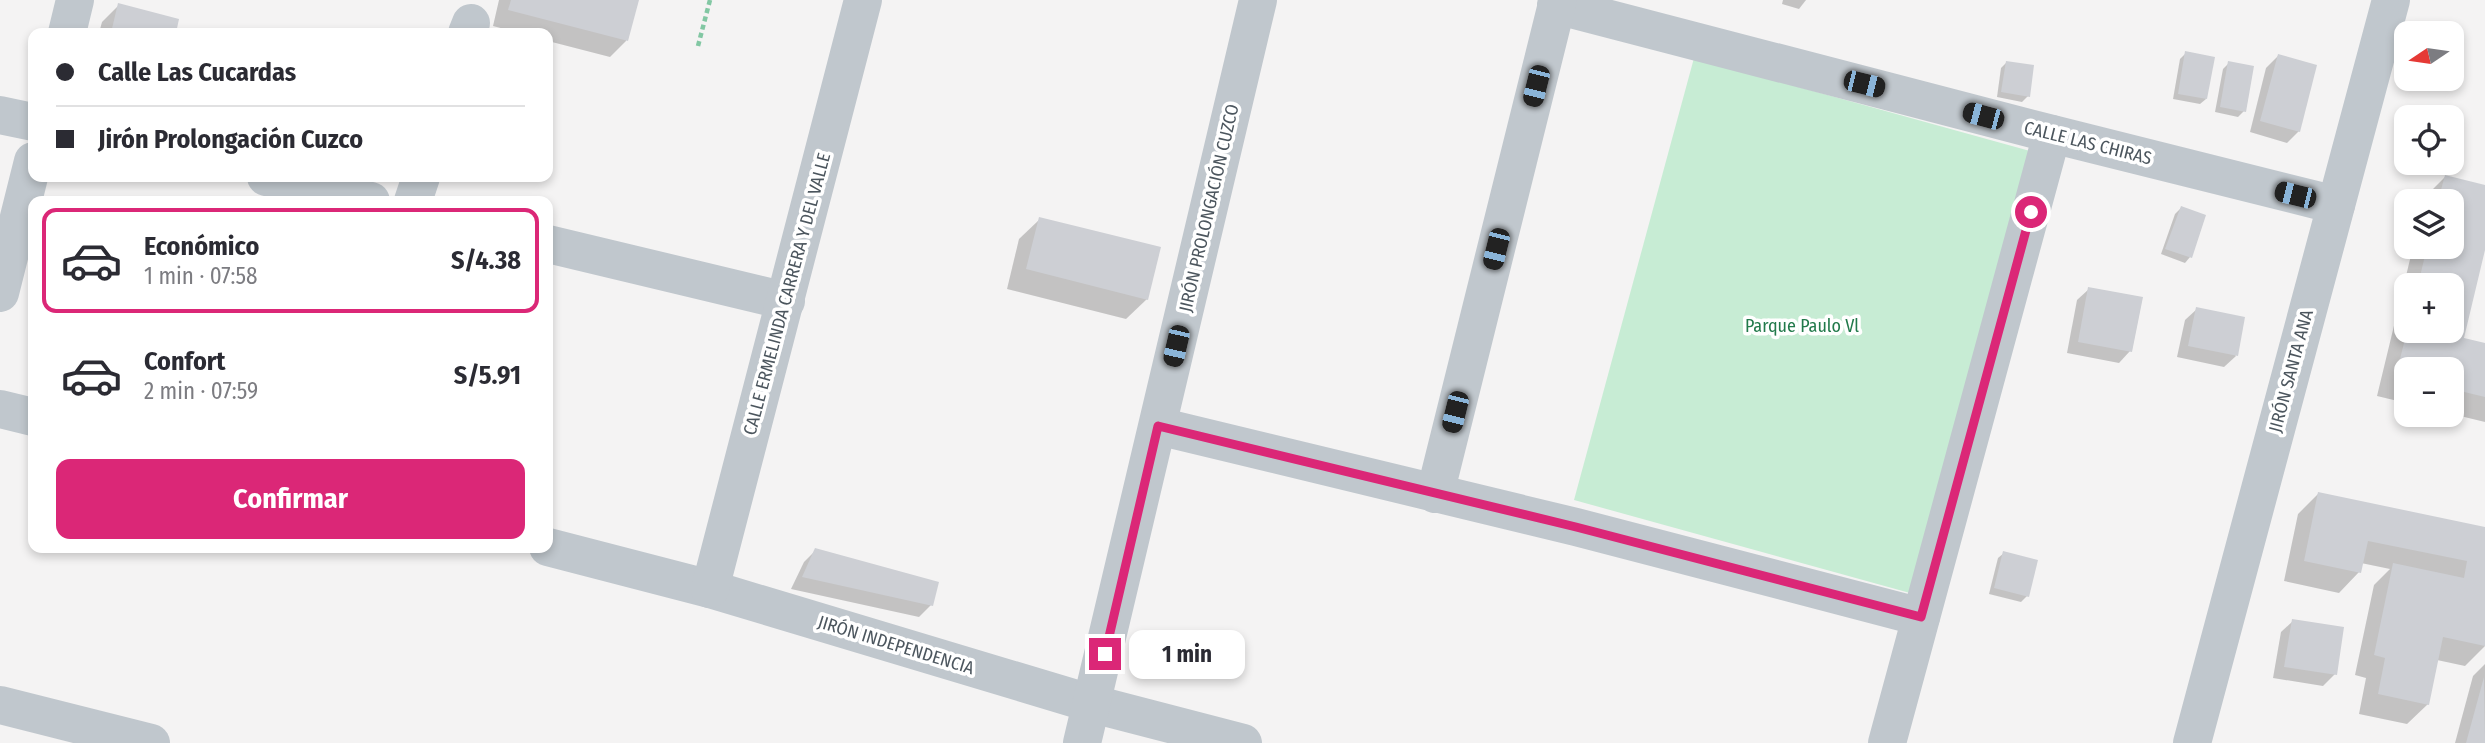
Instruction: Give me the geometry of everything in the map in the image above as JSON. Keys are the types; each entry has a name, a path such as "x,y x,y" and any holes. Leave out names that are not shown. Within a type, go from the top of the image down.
{"street":[{"path":"67,28 75,0"},
{"name":"CALLE ERMELINDA CARRERA Y DEL VALLE","path":"710,589 863,0"},
{"name":"JIRÓN PROLONGACIÓN CUZCO","path":"1082,743 1258,0"},
{"name":"JIRÓN SANTA ANA","path":"2192,743 2391,0"},
{"path":"1435,494 1557,2"},
{"name":"CALLE LAS CHIRAS","path":"1557,2 2052,134 2336,205"},
{"path":"0,115 28,121"},
{"path":"1887,743 2052,134"},
{"path":"0,293 28,180"},
{"path":"288,182 349,196"},
{"path":"553,245 786,301"},
{"path":"0,409 28,416"},
{"path":"1158,426 1576,527 1921,617"},
{"name":"JIRÓN INDEPENDENCIA","path":"553,548 710,589 1093,704 1243,743"},
{"path":"0,705 151,743"}],"path":[{"path":"698,46 710,0"}],"green space":[{"name":"Parque Paulo Vl","path":"1694,58 2030,151 1910,593 1574,500"}],"building":[{"path":"511,0 639,0 628,41 508,10"},
{"path":"118,3 179,19 177,28 112,28"},
{"path":"2185,51 2215,57 2207,99 2178,94"},
{"path":"2278,54 2317,65 2300,132 2260,121"},
{"path":"2006,61 2034,65 2030,97 2001,92"},
{"path":"2228,61 2254,66 2246,112 2220,107"},
{"path":"2445,175 2485,185 2485,250 2464,338 2464,273 2421,273 2424,259 2464,259 2464,189 2441,189"},
{"path":"2181,206 2206,215 2192,258 2165,249"},
{"path":"1039,217 1161,247 1148,300 1026,269"},
{"path":"2088,287 2143,297 2132,352 2078,342"},
{"path":"2196,307 2245,317 2238,356 2188,346"},
{"path":"2464,338 2485,343 2485,397 2464,392 2464,357 2400,357 2404,343 2464,343"},
{"path":"2318,492 2485,527 2485,646 2443,637 2429,705 2378,694 2385,658 2374,655 2393,563 2464,578 2467,561 2368,541 2361,573 2304,561"},
{"path":"815,548 939,582 933,606 802,577"},
{"path":"2003,551 2038,560 2029,597 1994,588"},
{"path":"2292,619 2344,627 2337,675 2284,667"},
{"path":"2484,677 2485,743 2466,743"}],"route":[{"path":"1105,654 1158,426 1576,527 1921,617 2031,212"}]}
